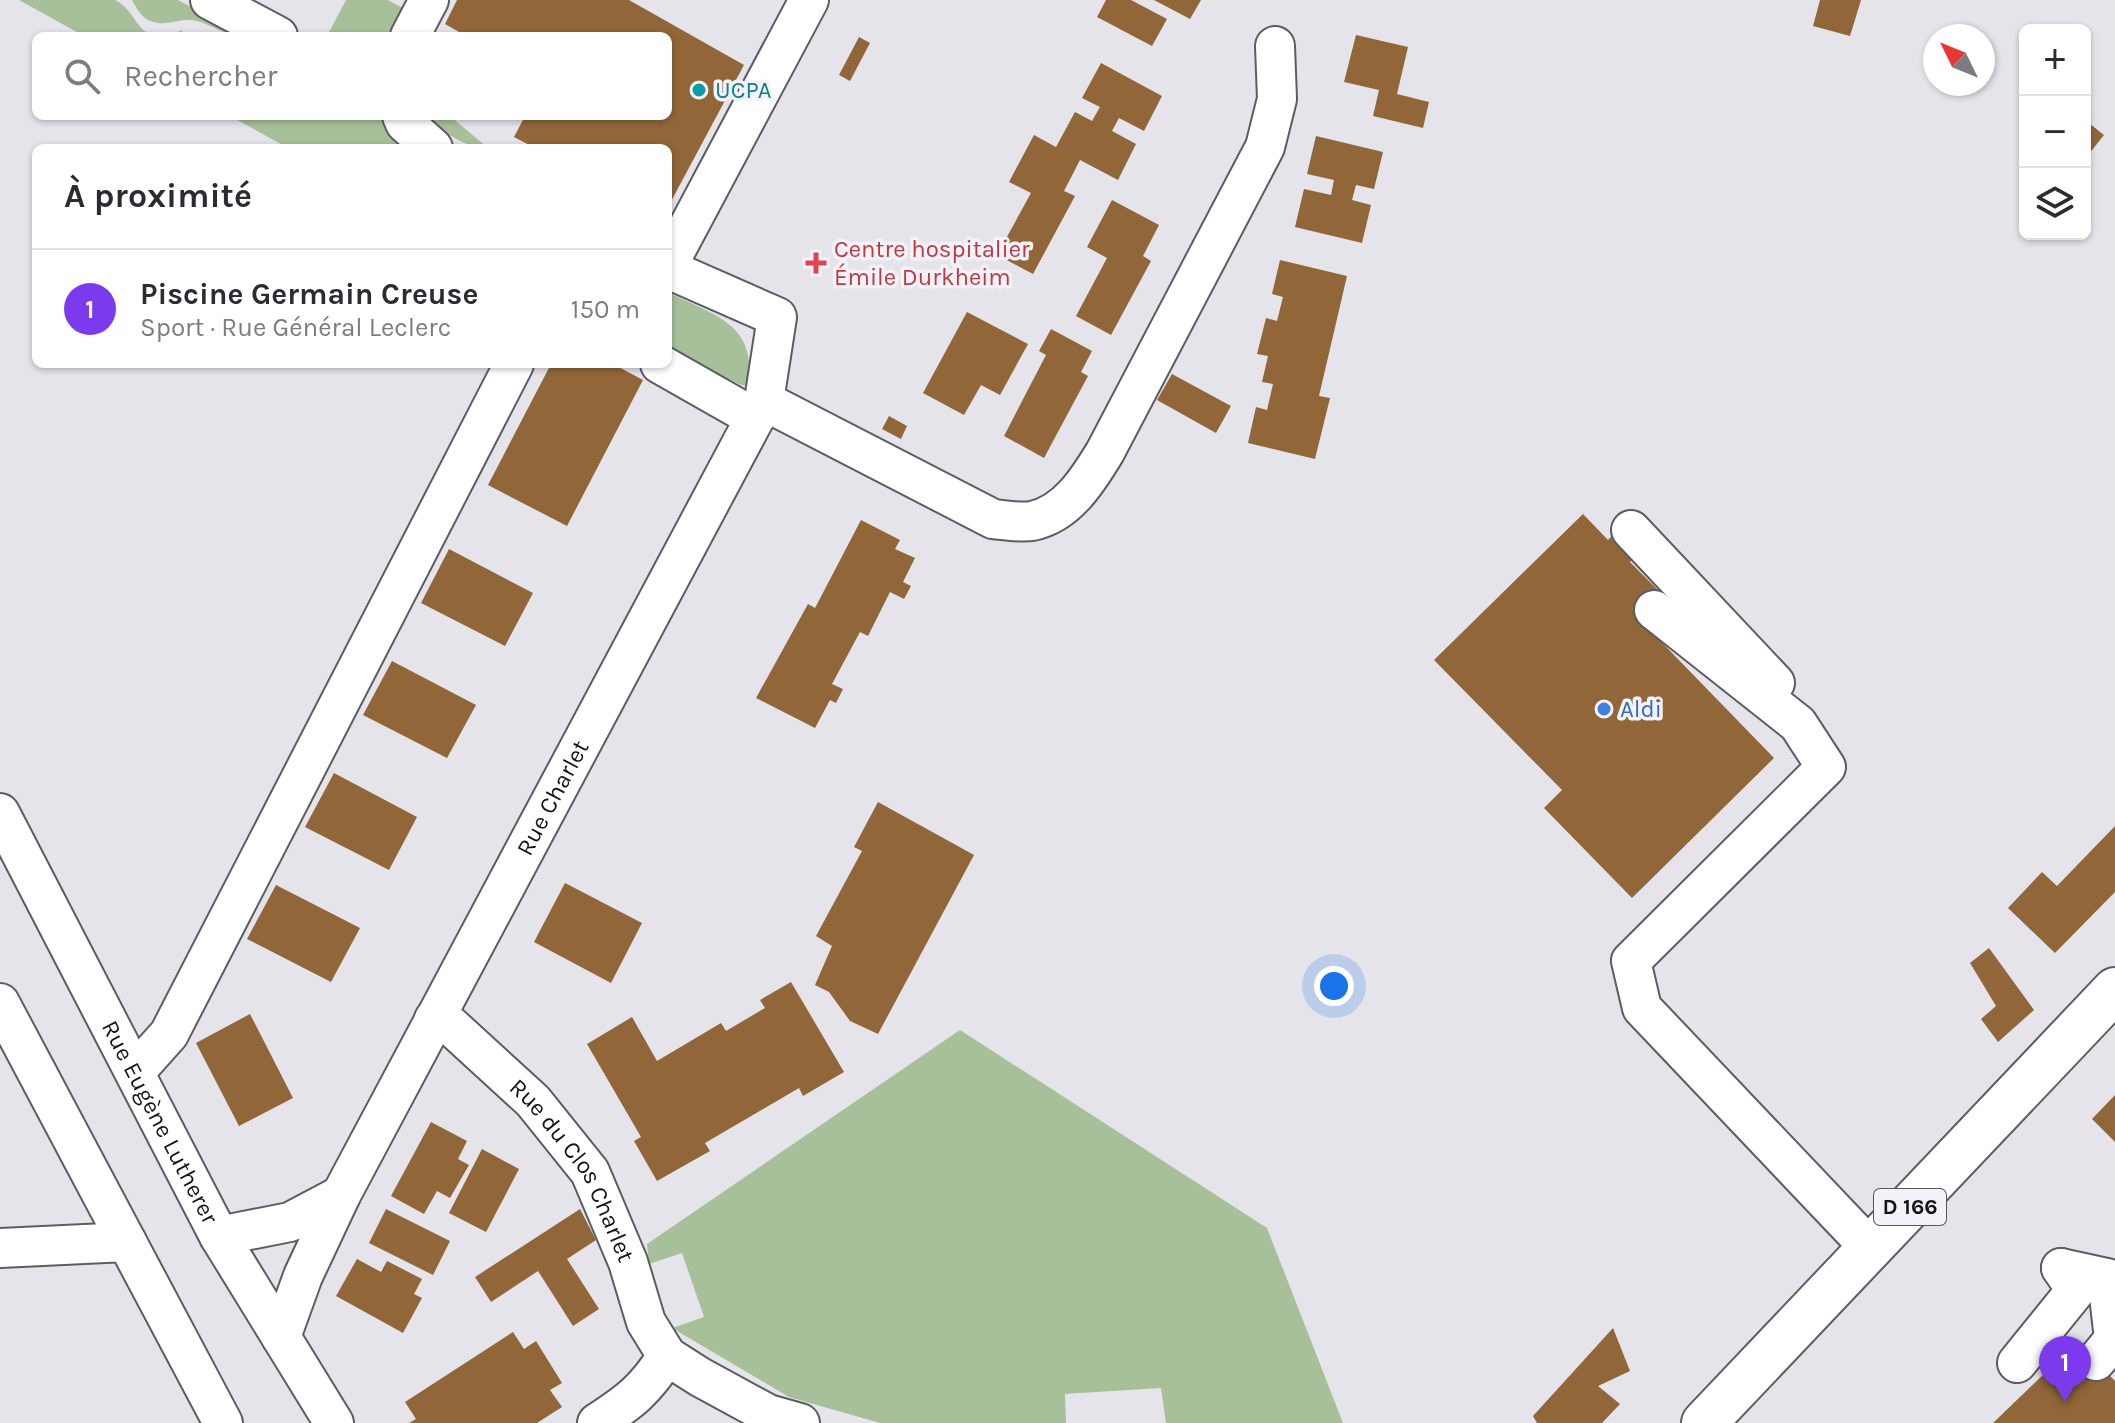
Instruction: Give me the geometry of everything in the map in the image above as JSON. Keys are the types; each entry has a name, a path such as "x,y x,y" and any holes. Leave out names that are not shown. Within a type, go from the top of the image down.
{"main road":[{"name":"D 166","path":"1704,1423 2115,990"}],"street":[{"path":"210,0 270,32"},
{"path":"412,32 429,0"},
{"path":"672,259 809,0"},
{"path":"669,368 993,519 1031,522 1056,512 1085,484 1105,452 1265,147 1277,99 1275,46"},
{"path":"404,120 429,144"},
{"name":"Rue Charlet","path":"281,1337 303,1276 341,1195 760,409 777,317 672,269"},
{"path":"135,1072 169,1034 512,368"},
{"path":"1631,530 1771,676 1826,767 1631,961 1642,1008 1870,1248"},
{"path":"1654,610 1798,724"},
{"name":"Rue Eugène Lutherer","path":"0,813 219,1236 334,1423"},
{"path":"0,1003 223,1423"},
{"name":"Rue du Clos Charlet","path":"434,1019 451,1026 533,1101 590,1172 628,1262 646,1322 667,1356 722,1406 800,1423"},
{"path":"219,1236 290,1222 341,1195"},
{"path":"0,1248 127,1242"},
{"path":"2017,1363 2076,1290 2061,1268 2107,1278 2114,1339 2096,1361"},
{"path":"597,1423 634,1399 667,1356"}],"green space":[{"path":"19,0 115,0 147,32 77,32"},
{"path":"132,0 178,0 238,32 225,32 190,20 153,22 138,10"},
{"path":"346,0 388,0 406,10 394,32 329,32"},
{"path":"237,120 382,120 404,144 281,144"},
{"path":"432,120 455,120 483,144 469,144 447,133"},
{"path":"672,294 717,316 739,335 746,348 749,365 749,386 741,385 672,351"},
{"path":"960,1030 1267,1228 1343,1423 1166,1423 1161,1388 1065,1394 1066,1423 880,1423 789,1397 672,1328 704,1317 682,1253 649,1264 647,1244"}],"building":[{"name":"UCPA","path":"457,0 629,0 744,65 672,200 672,144 527,144 514,137 523,120 672,120 672,32 459,32 445,24"},
{"path":"1106,0 1131,0 1167,19 1152,46 1097,17"},
{"path":"1154,0 1201,0 1190,19"},
{"path":"1820,0 1861,0 1850,36 1813,26"},
{"path":"1356,35 1408,47 1397,94 1429,102 1423,128 1373,116 1379,90 1344,82"},
{"path":"859,37 870,43 850,81 839,75"},
{"path":"1101,63 1162,96 1144,131 1119,118 1112,131 1136,144 1118,180 1080,160 1064,191 1075,196 1033,274 997,255 1031,193 1009,182 1034,135 1056,147 1075,112 1092,121 1100,107 1082,98"},
{"path":"2091,125 2104,135 2091,151"},
{"path":"1316,136 1383,152 1374,189 1356,185 1352,200 1371,205 1362,243 1295,227 1304,189 1331,195 1334,180 1307,174"},
{"path":"1112,200 1159,225 1143,256 1151,261 1111,335 1076,316 1107,258 1087,247"},
{"path":"1280,260 1347,276 1319,396 1330,398 1315,459 1248,443 1256,407 1267,410 1273,384 1262,382 1268,356 1257,354 1266,318 1277,321 1283,297 1272,294"},
{"path":"967,312 1028,344 1000,395 981,385 964,415 923,393"},
{"path":"1051,329 1092,351 1081,372 1088,376 1044,458 1004,436 1046,355 1039,351"},
{"path":"549,368 620,368 643,380 567,526 488,485"},
{"path":"1172,374 1231,406 1216,433 1157,400"},
{"path":"889,416 907,426 901,439 882,429"},
{"name":"Aldi","path":"1583,514 1608,540 1619,528 1641,551 1630,562 1666,598 1642,622 1774,758 1632,898 1544,808 1562,790 1434,660"},
{"path":"861,520 900,540 895,549 915,558 903,582 911,586 904,599 890,592 868,636 860,632 832,684 843,689 836,703 830,700 815,728 756,698 808,604 815,608"},
{"path":"449,549 533,593 505,646 421,603"},
{"path":"392,661 476,705 447,758 363,715"},
{"path":"334,773 417,817 389,870 305,827"},
{"path":"878,802 974,855 878,1034 850,1021 829,992 815,985 832,946 816,936 862,851 854,847"},
{"path":"2115,826 2115,892 2055,953 2008,908 2042,872 2057,886"},
{"path":"565,883 642,923 611,983 534,942"},
{"path":"276,885 360,928 331,982 247,939"},
{"path":"1989,948 2034,1010 1998,1042 1981,1019 1996,1006 1970,963"},
{"path":"791,982 844,1072 803,1096 799,1088 705,1143 710,1151 657,1181 634,1141 641,1137 587,1044 632,1017 657,1061 721,1023 726,1031 765,1008 760,1000"},
{"path":"250,1014 293,1098 239,1126 196,1043"},
{"path":"2115,1095 2115,1142 2092,1119"},
{"path":"431,1122 467,1141 458,1159 469,1165 450,1198 437,1191 424,1214 391,1196"},
{"path":"482,1149 519,1169 486,1232 449,1213"},
{"path":"386,1209 450,1241 433,1275 369,1243"},
{"path":"580,1209 596,1240 567,1259 599,1309 573,1326 538,1271 491,1302 475,1277"},
{"path":"357,1259 381,1272 387,1261 422,1279 414,1294 422,1298 403,1333 336,1296"},
{"path":"1613,1328 1630,1371 1598,1386 1620,1404 1602,1423 1537,1423 1533,1416"},
{"path":"513,1332 524,1349 536,1341 562,1383 550,1390 562,1407 537,1423 409,1423 416,1419 405,1402"},
{"path":"2077,1342 2115,1381 2115,1423 1993,1423"}],"place":[{"name":"UCPA","path":"699,90"},
{"name":"Centre hospitalier Émile Durkheim","path":"816,263"},
{"name":"Aldi","path":"1604,709"},
{"name":"Piscine Germain Creuse","path":"2065,1402"}]}
